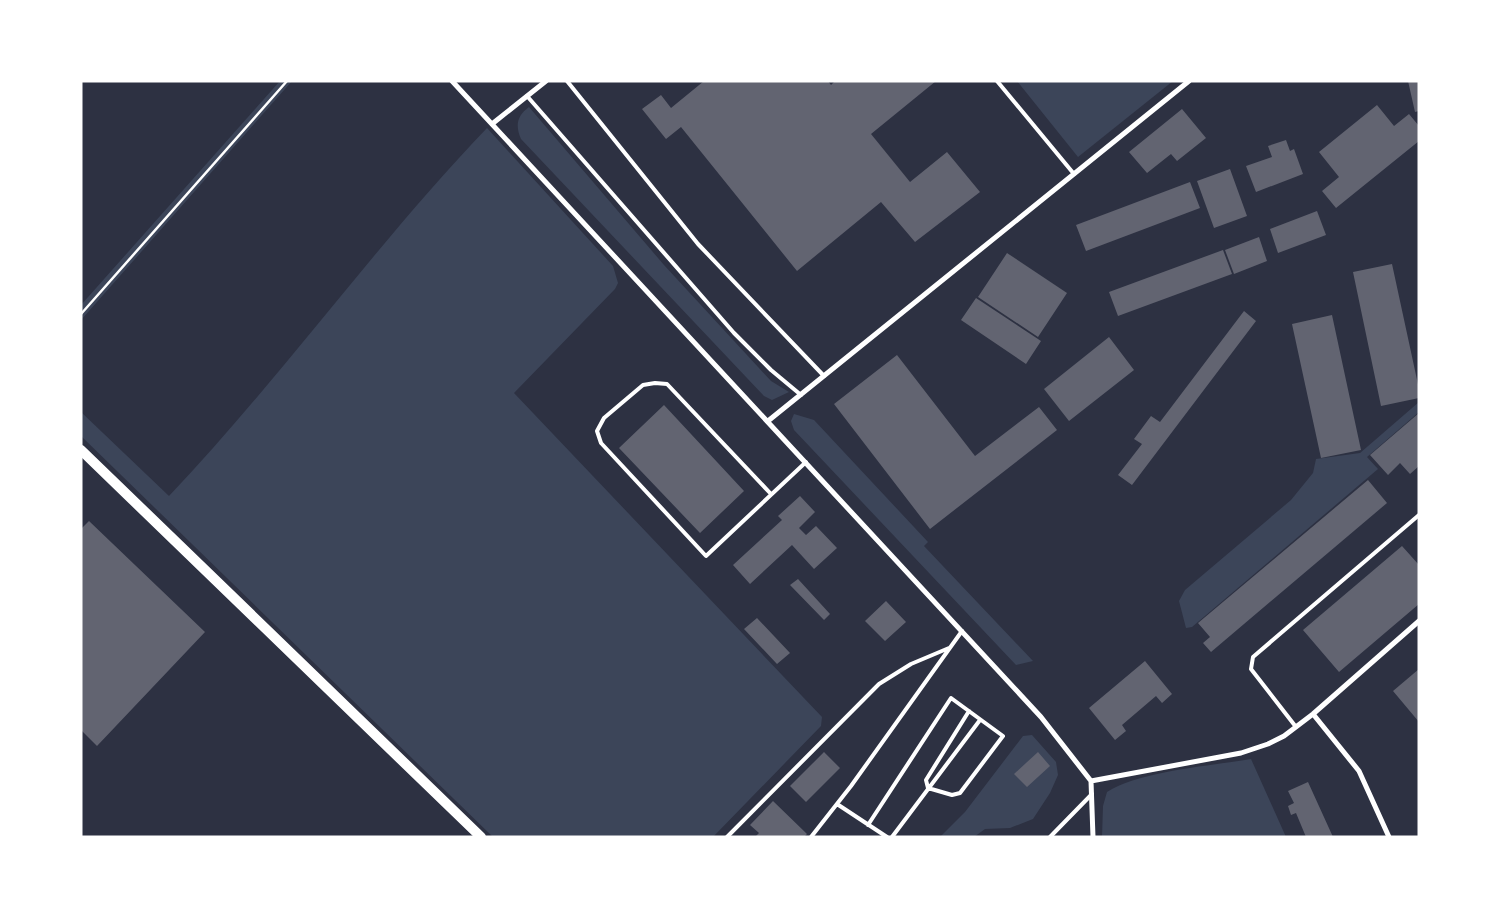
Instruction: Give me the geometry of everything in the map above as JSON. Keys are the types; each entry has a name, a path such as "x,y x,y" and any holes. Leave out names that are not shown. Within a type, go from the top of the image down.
{"main road":[{"path":"81,450 481,837"}],"street":[{"path":"452,81 1041,717 1091,781 1093,837"},
{"path":"492,124 546,81"},
{"path":"768,421 1189,81"},
{"path":"1091,781 1241,753 1268,744 1313,714 1419,621"},
{"path":"1313,714 1359,771 1389,837"}],"lane":[{"path":"568,81 698,244 824,376"},
{"path":"997,81 1074,174"},
{"path":"528,96 734,333 771,370 801,395"},
{"path":"771,494 677,392 667,384 655,383 644,385 604,418 598,431 601,443 706,556 806,462"},
{"path":"1296,727 1251,669 1252,657 1419,515"},
{"path":"811,837 962,631"},
{"path":"727,837 879,684 911,664 949,648"},
{"path":"868,825 951,698 1002,736 960,793 952,795 928,788"},
{"path":"928,788 926,780 969,711"},
{"path":"892,837 980,720"},
{"path":"1050,837 1092,794"},
{"path":"837,804 887,837"}],"path":[{"path":"81,314 287,81"}],"shaded area":[{"path":"280,81 292,81 81,320 81,305"},
{"path":"1017,81 1173,81 1078,157"},
{"path":"529,107 664,265 771,381 789,392 772,400 764,396 521,139 518,121"},
{"path":"487,128 613,266 618,283 615,289 514,393 822,717 821,726 713,837 493,837 81,436 81,412 169,496 250,405 406,218"},
{"path":"1419,402 1419,412 1367,457 1378,469 1192,627 1186,628 1179,601 1185,590 1291,500 1313,473 1316,459 1360,453"},
{"path":"794,414 814,420 928,542 924,546 1033,661 1016,665 794,430 791,421"},
{"path":"1032,735 1056,762 1058,775 1050,793 1033,819 1010,828 985,829 974,837 940,837 965,812 1023,736"},
{"path":"1251,759 1286,837 1102,837 1103,806 1107,792 1121,785 1156,774"}],"building":[{"path":"704,81 828,81 831,85 835,81 936,81 871,134 910,182 947,152 980,192 915,242 881,202 797,271 681,127 666,139 642,109 661,95 671,108"},
{"path":"1408,81 1419,81 1419,111 1415,112"},
{"path":"1377,105 1394,126 1409,114 1419,126 1419,141 1336,208 1322,191 1339,177 1319,152"},
{"path":"1182,109 1206,138 1177,161 1171,154 1147,173 1129,152"},
{"path":"1286,140 1290,151 1294,149 1303,174 1256,192 1246,166 1272,157 1268,146"},
{"path":"1230,169 1247,216 1214,228 1197,181"},
{"path":"1190,182 1200,208 1086,251 1076,225"},
{"path":"1317,211 1326,235 1278,253 1270,229"},
{"path":"1259,237 1267,261 1234,274 1225,250"},
{"path":"1223,250 1232,274 1118,316 1109,292"},
{"path":"1007,253 1067,293 1038,337 978,297"},
{"path":"1392,264 1419,389 1419,398 1381,406 1353,272"},
{"path":"976,298 1041,341 1026,364 961,320"},
{"path":"1244,311 1256,321 1132,485 1118,475 1142,444 1134,439 1151,416 1160,422"},
{"path":"1332,315 1361,450 1321,458 1292,324"},
{"path":"1109,337 1134,370 1069,421 1044,389"},
{"path":"897,355 975,456 1039,407 1057,430 930,529 834,404"},
{"path":"664,405 744,491 700,533 619,448"},
{"path":"1419,413 1419,466 1410,474 1400,463 1388,475 1370,455"},
{"path":"1368,480 1387,503 1211,652 1203,643 1210,637 1198,623"},
{"path":"800,496 815,512 799,528 806,535 816,526 837,548 814,569 792,545 750,584 733,565 782,520 778,516"},
{"path":"89,521 205,632 97,746 81,730 81,529"},
{"path":"1402,546 1419,565 1419,604 1339,672 1303,630"},
{"path":"798,579 830,614 824,620 790,585"},
{"path":"886,601 906,622 885,641 865,621"},
{"path":"757,618 790,653 777,664 744,629"},
{"path":"1145,661 1172,694 1162,703 1156,696 1122,725 1126,731 1115,740 1089,708"},
{"path":"1419,669 1419,722 1393,691"},
{"path":"824,752 840,768 806,802 790,786"},
{"path":"1038,752 1050,766 1027,787 1014,774"},
{"path":"1308,782 1333,837 1306,837 1296,813 1291,815 1288,806 1294,803 1288,791"},
{"path":"773,801 807,834 804,837 755,837 759,833 750,825"}]}
